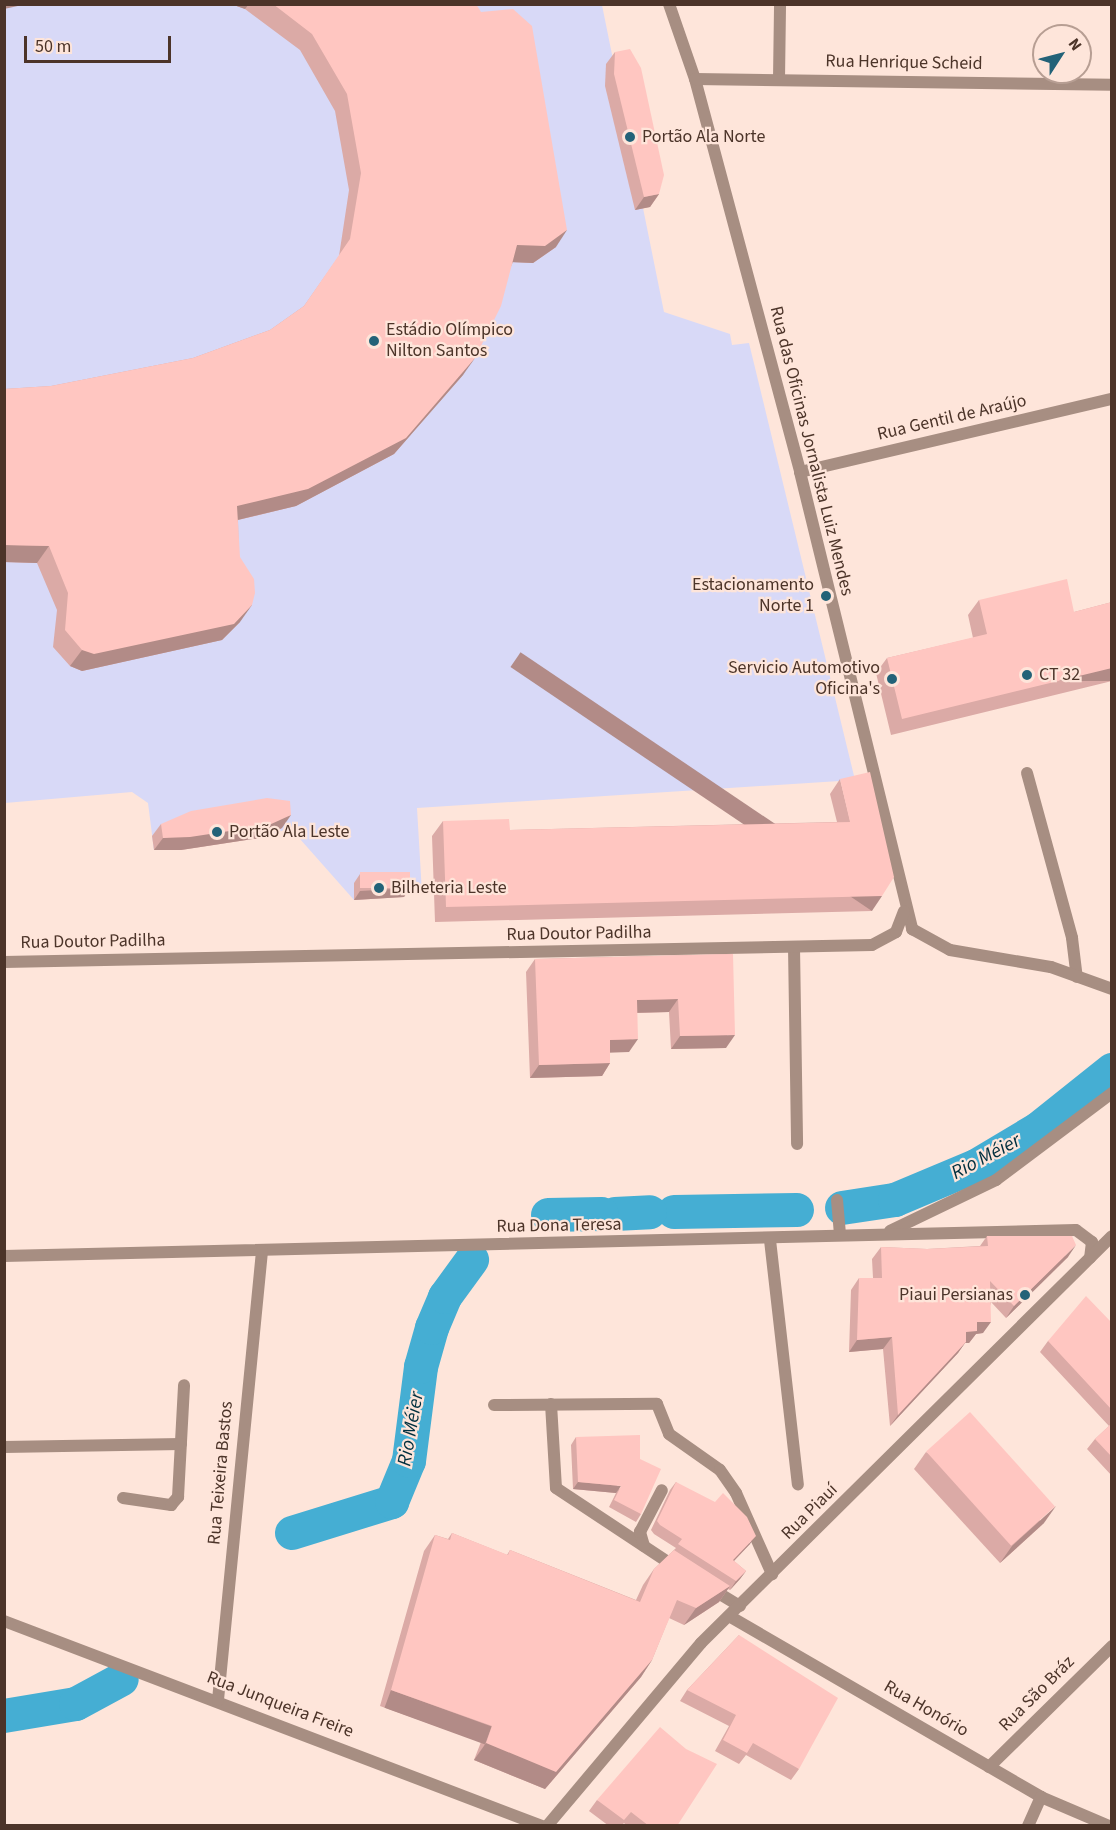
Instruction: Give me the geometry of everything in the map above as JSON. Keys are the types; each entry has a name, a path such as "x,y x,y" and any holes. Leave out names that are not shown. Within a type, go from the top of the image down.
{"street":[{"name":"Rua das Oficinas Jornalista Luiz Mendes","path":"669,4 695,79 800,472 904,911"},
{"path":"779,79 780,4"},
{"name":"Rua Henrique Scheid","path":"695,79 1112,84"},
{"name":"Rua Gentil de Araújo","path":"800,472 1112,399"},
{"path":"1027,772 1072,938 1077,976"},
{"path":"904,911 912,929 926,941 1077,976 1112,989"},
{"name":"Rua Doutor Padilha","path":"4,962 872,945 896,933 904,911"},
{"path":"794,947 797,1144"},
{"path":"884,1233 996,1180 1112,1093"},
{"path":"837,1200 840,1234"},
{"name":"Rua Dona Teresa","path":"4,1256 770,1240 840,1234 1076,1230 1092,1242 1090,1258"},
{"name":"Rua Piauí","path":"544,1826 729,1616 1112,1236"},
{"path":"770,1240 798,1484"},
{"name":"Rua Teixeira Bastos","path":"218,1700 262,1250"},
{"path":"123,1498 171,1505 178,1497 184,1385"},
{"path":"551,1404 556,1488 740,1606"},
{"path":"494,1406 657,1404 669,1434 720,1470 736,1493 772,1574"},
{"path":"4,1447 181,1444"},
{"path":"644,1546 640,1532 662,1490"},
{"name":"Rua Honório","path":"729,1616 1041,1797 1109,1826"},
{"name":"Rua Junqueira Freire","path":"4,1621 218,1700 544,1826"},
{"name":"Rua São Bráz","path":"989,1767 1112,1646"},
{"path":"1028,1826 1041,1797"}],"shaded area":[{"path":"5,5 602,5 664,312 730,334 732,345 749,343 855,780 417,808 422,893 354,900 300,839 297,826 260,838 154,850 148,803 132,792 5,803"}],"building":[{"name":"Estádio Olímpico Nilton Santos","path":"273,4 476,4 481,12 513,9 532,26 567,230 545,246 517,245 501,306 475,358 406,438 308,489 237,506 240,557 254,579 255,593 252,605 234,624 94,654 82,650 65,630 68,593 49,546 4,545 4,389 51,386 193,358 270,330 304,306 350,239 361,173 347,94 312,34"},
{"path":"630,49 641,68 664,175 659,194 644,197 614,74 615,52"},
{"path":"1067,579 1074,612 1112,602 1112,668 902,719 887,658 987,634 979,600"},
{"path":"870,772 894,877 882,896 446,907 443,821 509,819 510,830 850,822 840,779"},
{"path":"267,798 290,801 291,815 269,825 190,837 163,838 161,824 191,811"},
{"path":"360,872 410,872 410,888 360,888"},
{"path":"733,954 735,1035 680,1036 678,999 637,1000 638,1039 610,1040 610,1063 539,1065 535,959"},
{"path":"987,1236 1072,1236 1076,1245 1014,1306 990,1281 991,1322 977,1322 977,1331 966,1332 966,1342 898,1415 892,1337 857,1340 859,1278 882,1278 881,1247 927,1249 988,1246"},
{"path":"1086,1296 1112,1323 1112,1367 1110,1369 1112,1371 1112,1410 1048,1341"},
{"path":"970,1412 1055,1506 1011,1546 926,1451"},
{"path":"1112,1423 1112,1457 1095,1439"},
{"path":"640,1435 640,1459 661,1469 641,1514 614,1500 621,1486 578,1482 576,1437"},
{"path":"676,1482 715,1502 723,1493 747,1517 756,1536 733,1560 746,1571 736,1581 678,1544 682,1539 657,1521"},
{"path":"452,1533 508,1555 510,1550 640,1602 654,1569 674,1550 730,1586 696,1608 677,1600 652,1660 556,1772 486,1743 492,1726 391,1690 435,1535 450,1540"},
{"path":"739,1635 838,1698 799,1769 753,1743 747,1753 723,1740 736,1715 687,1690"},
{"path":"660,1727 686,1749 717,1764 677,1826 649,1826 631,1812 624,1820 597,1800"}],"waterway":[{"name":"Rio Méier","path":"842,1208 895,1200 976,1166 1038,1129 1112,1070"},
{"name":"Rio Méier","path":"674,1212 797,1210"},
{"name":"Rio Méier","path":"615,1214 650,1212"},
{"name":"Rio Méier","path":"548,1215 602,1214"},
{"name":"Rio Méier","path":"292,1533 392,1502 409,1461 421,1367 432,1328 445,1297 472,1260"},
{"name":"Rio Méier","path":"4,1716 76,1704 122,1679"}],"place":[{"name":"Portão Ala Norte","path":"630,137"},
{"name":"Estádio Olímpico Nilton Santos","path":"374,341"},
{"name":"Estacionamento Norte 1","path":"826,596"},
{"name":"CT 32","path":"1027,675"},
{"name":"Servicio Automotivo Oficina's","path":"892,679"},
{"name":"Portão Ala Leste","path":"217,832"},
{"name":"Bilheteria Leste","path":"379,888"},
{"name":"Piaui Persianas","path":"1025,1295"}]}
